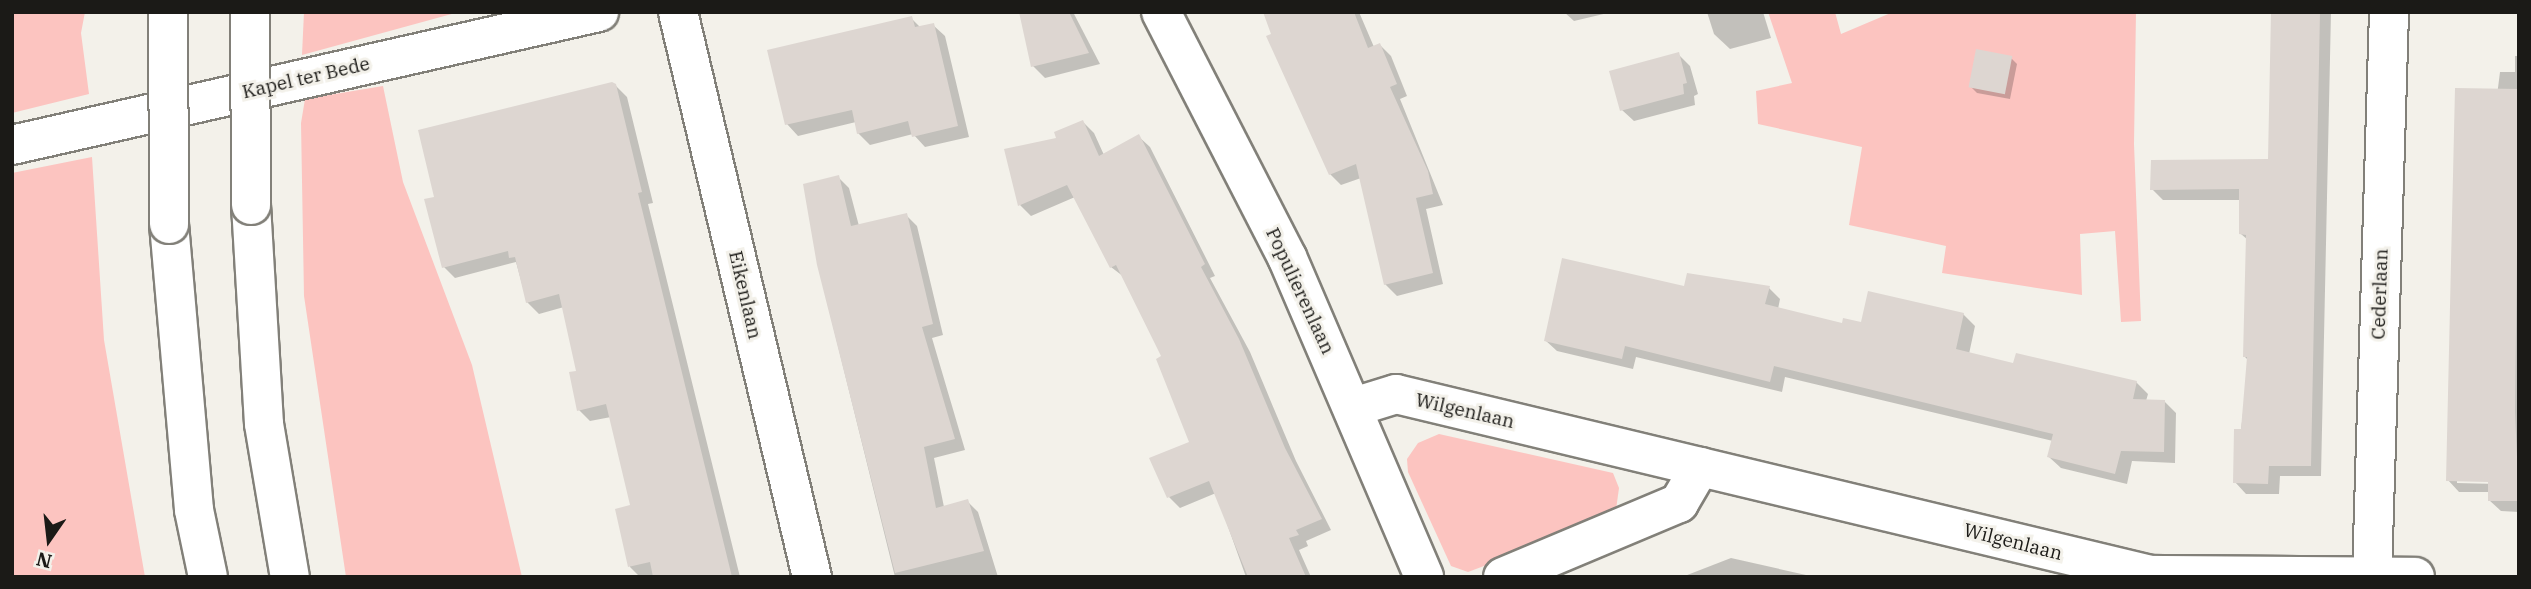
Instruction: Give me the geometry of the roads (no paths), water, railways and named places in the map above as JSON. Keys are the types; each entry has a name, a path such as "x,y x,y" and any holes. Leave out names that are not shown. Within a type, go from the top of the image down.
{"main road":[{"path":"168,12 169,224 194,510 208,577"},
{"path":"250,12 251,205 264,424 290,577"},
{"name":"Kapel ter Bede","path":"12,145 599,12"},
{"name":"Eikenlaan","path":"678,12 811,577"},
{"name":"Populierenlaan","path":"1161,12 1287,257 1354,407 1424,577"},
{"name":"Cederlaan","path":"2372,575 2389,12"},
{"name":"Wilgenlaan","path":"1354,407 1396,394 2151,576 2414,577"},
{"path":"1503,577 1679,503 1700,467"}]}
